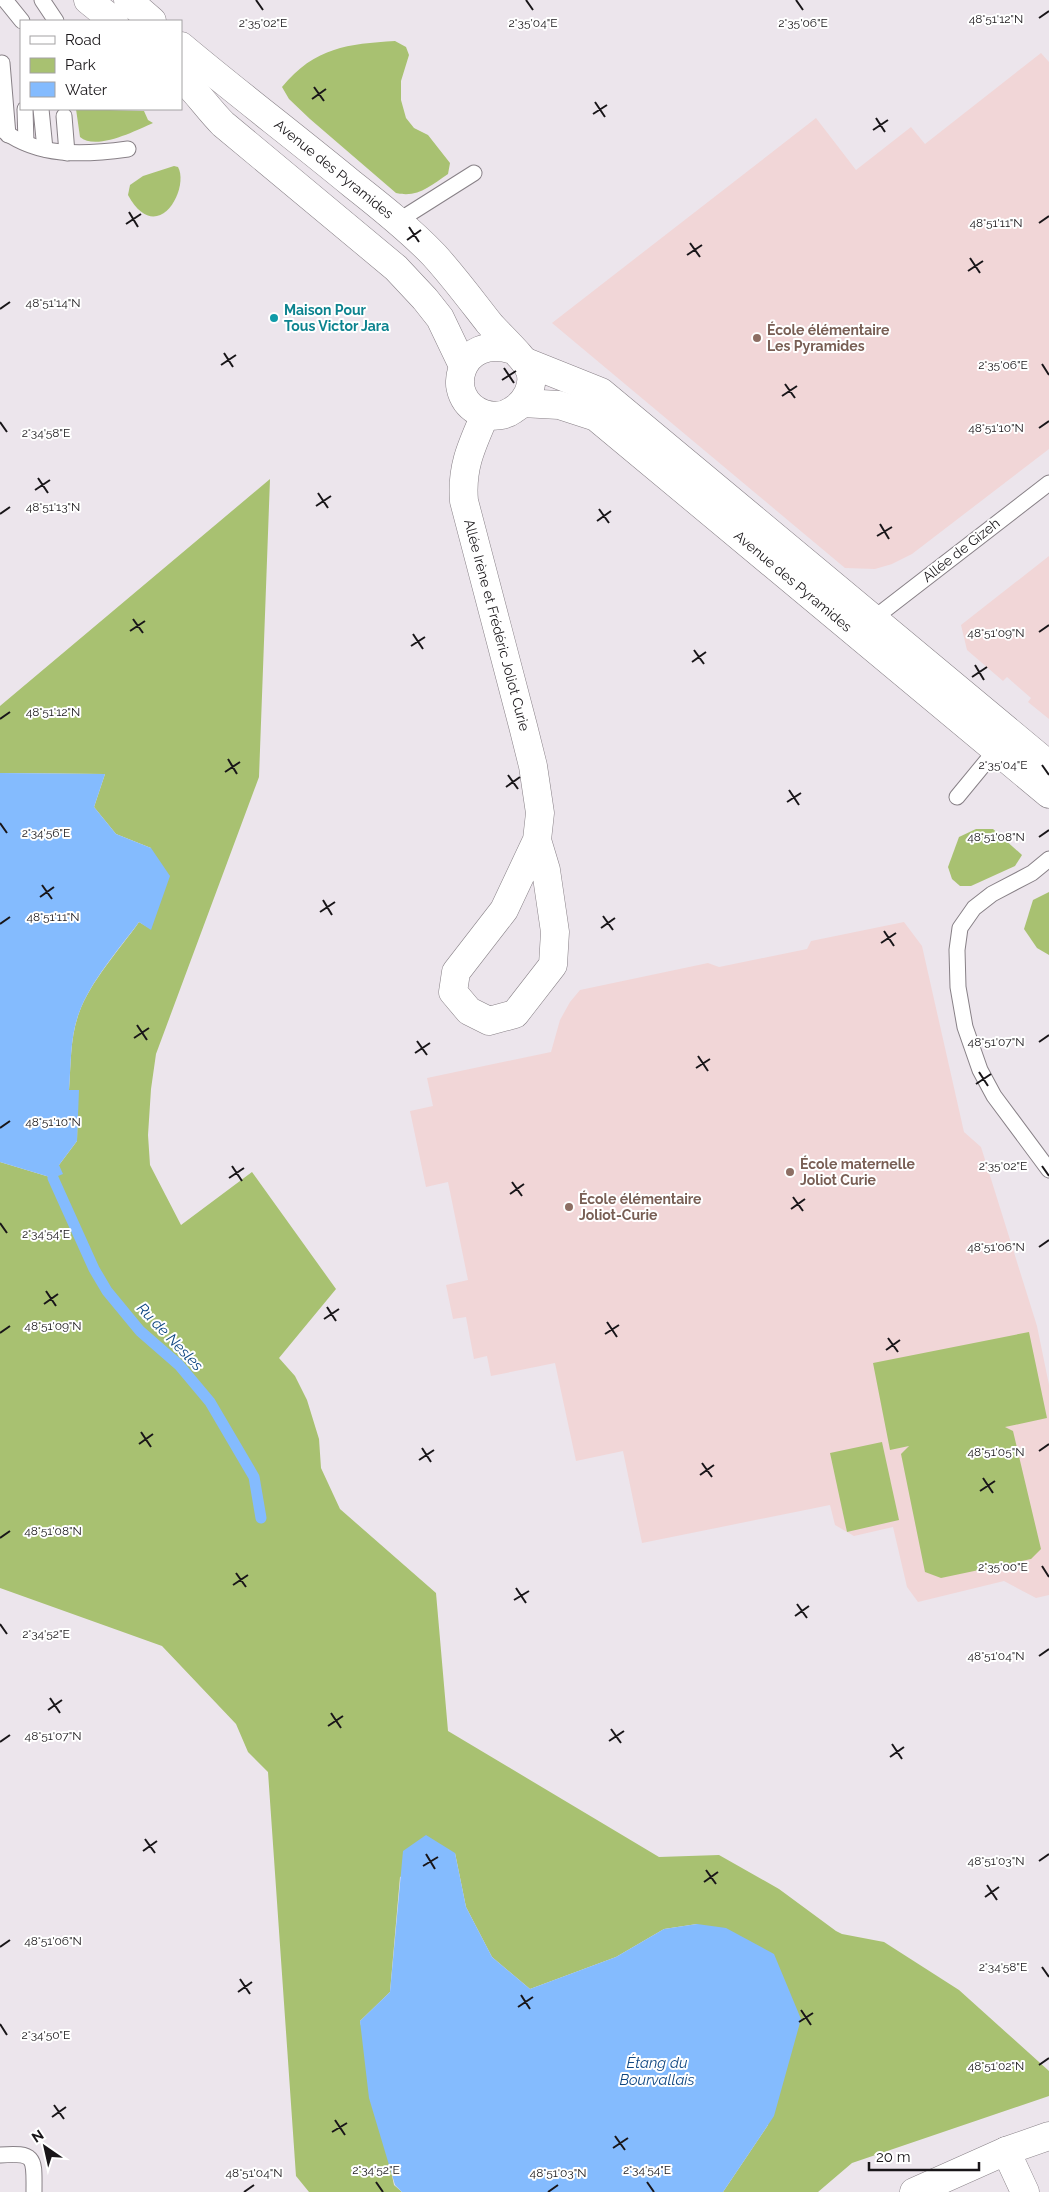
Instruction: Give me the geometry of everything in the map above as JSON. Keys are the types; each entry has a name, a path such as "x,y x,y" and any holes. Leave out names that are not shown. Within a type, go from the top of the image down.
{"main road":[{"path":"88,0 113,20"},
{"path":"128,0 151,20"},
{"name":"Avenue des Pyramides","path":"182,47 398,221 434,255 519,356 531,374 528,395 522,403"},
{"path":"186,85 223,124 396,268 425,299 440,318 463,366 460,377 461,390 466,400 474,409 495,416 505,414 522,403"},
{"name":"Avenue des Pyramides","path":"463,366 480,349 501,346 519,356 601,392 874,618 1003,742 1049,794"},
{"name":"Avenue des Pyramides","path":"522,403 559,405 596,417 1003,742 1049,765"},
{"name":"Allée Irène et Frédéric Joliot Curie","path":"485,414 465,464 462,484 464,501 533,766 540,813 537,840 504,910 456,972 453,992 469,1011 489,1021 515,1014 553,965 555,932 546,870 537,840"},
{"path":"914,2192 1006,2151 1049,2136"},
{"path":"1006,2151 1025,2192"}],"lane":[{"path":"6,0 20,21"},
{"path":"42,0 55,20"},
{"path":"2,63 4,132 26,143 67,154 91,154 128,149"},
{"path":"25,110 26,143"},
{"path":"41,110 45,149"},
{"path":"64,116 67,154"},
{"path":"398,221 474,173"},
{"name":"Allée de Gizeh","path":"874,618 1049,483"},
{"path":"957,797 1003,742"},
{"path":"1049,859 1032,873 992,894 974,908 960,928 957,950 958,987 965,1027 980,1070 994,1096 1049,1170"},
{"path":"0,2155 21,2153 28,2157 34,2165 34,2192"}],"shaded area":[{"path":"1041,53 1049,62 1049,449 912,554 892,564 875,569 845,568 552,323 816,118 856,170 911,127 925,144"},
{"path":"1049,556 1049,719 1028,702 1031,698 1007,677 1003,681 967,650 961,625"},
{"path":"904,922 922,946 964,1132 981,1147 1037,1326 1049,1385 1049,1595 1036,1598 1004,1581 918,1602 907,1587 893,1527 854,1536 835,1525 830,1505 642,1543 623,1451 576,1461 555,1363 491,1376 487,1356 474,1359 466,1317 453,1319 446,1285 468,1280 448,1182 426,1187 410,1111 433,1106 427,1078 551,1052 560,1020 570,1002 580,990 708,963 719,967 807,949 811,941"}],"green space":[{"path":"395,41 406,47 409,55 401,81 401,100 406,118 414,128 428,135 450,163 448,174 424,190 411,194 396,193 310,119 289,99 282,87 307,63 333,50 347,46"},
{"path":"76,110 144,111 148,120 153,123 136,131 105,141 87,141 80,137"},
{"path":"174,166 178,167 180,177 179,188 175,200 168,209 160,215 150,216 139,210 128,195 130,185 143,176"},
{"path":"270,479 259,777 156,1054 151,1089 148,1135 150,1165 181,1225 252,1172 336,1289 279,1358 295,1376 307,1400 319,1439 321,1468 340,1509 436,1593 448,1731 659,1857 719,1855 779,1889 836,1931 842,1934 884,1942 959,1990 1049,2071 1049,2096 852,2163 818,2192 723,2192 768,2125 697,1924 664,1929 616,1957 530,1989 492,1957 466,1907 455,1853 400,1877 390,1992 360,2021 394,2185 402,2192 309,2192 296,2176 268,1772 248,1752 236,1724 162,1646 0,1588 0,1162 53,1178 59,1165 77,1141 78,1090 69,1090 71,1051 76,1022 90,990 139,922 151,929 151,848 116,834 94,807 105,774 0,773 0,706"},
{"path":"976,829 993,829 1022,855 1015,866 971,886 960,886 952,879 948,867 959,837"},
{"path":"1049,892 1049,955 1037,948 1024,929 1033,900"},
{"path":"1029,1332 1047,1418 1005,1427 1013,1431 1041,1549 1031,1559 941,1578 925,1572 901,1454 909,1446 890,1450 873,1363"},
{"path":"882,1442 899,1520 847,1532 830,1453"}],"water":[{"path":"0,773 105,774 94,807 116,834 151,848 170,876 151,930 139,922 114,954 90,990 79,1013 72,1041 69,1090 79,1090 77,1141 59,1165 63,1174 53,1178 0,1162"},
{"name":"Étang du Bourvallais","path":"426,1835 455,1853 466,1907 492,1957 530,1989 616,1957 664,1929 697,1924 726,1928 774,1954 801,2019 774,2116 723,2192 402,2192 395,2185 369,2098 360,2021 390,1992 403,1851"}],"waterway":[{"name":"Ru de Nesles","path":"53,1178 94,1269 107,1291 140,1331 179,1365 210,1402 254,1477 261,1518"}],"place":[{"name":"Maison Pour Tous Victor Jara","path":"274,318"},
{"name":"École élémentaire Les Pyramides","path":"757,338"},
{"name":"École maternelle Joliot Curie","path":"790,1172"},
{"name":"École élémentaire Joliot-Curie","path":"569,1207"}]}
